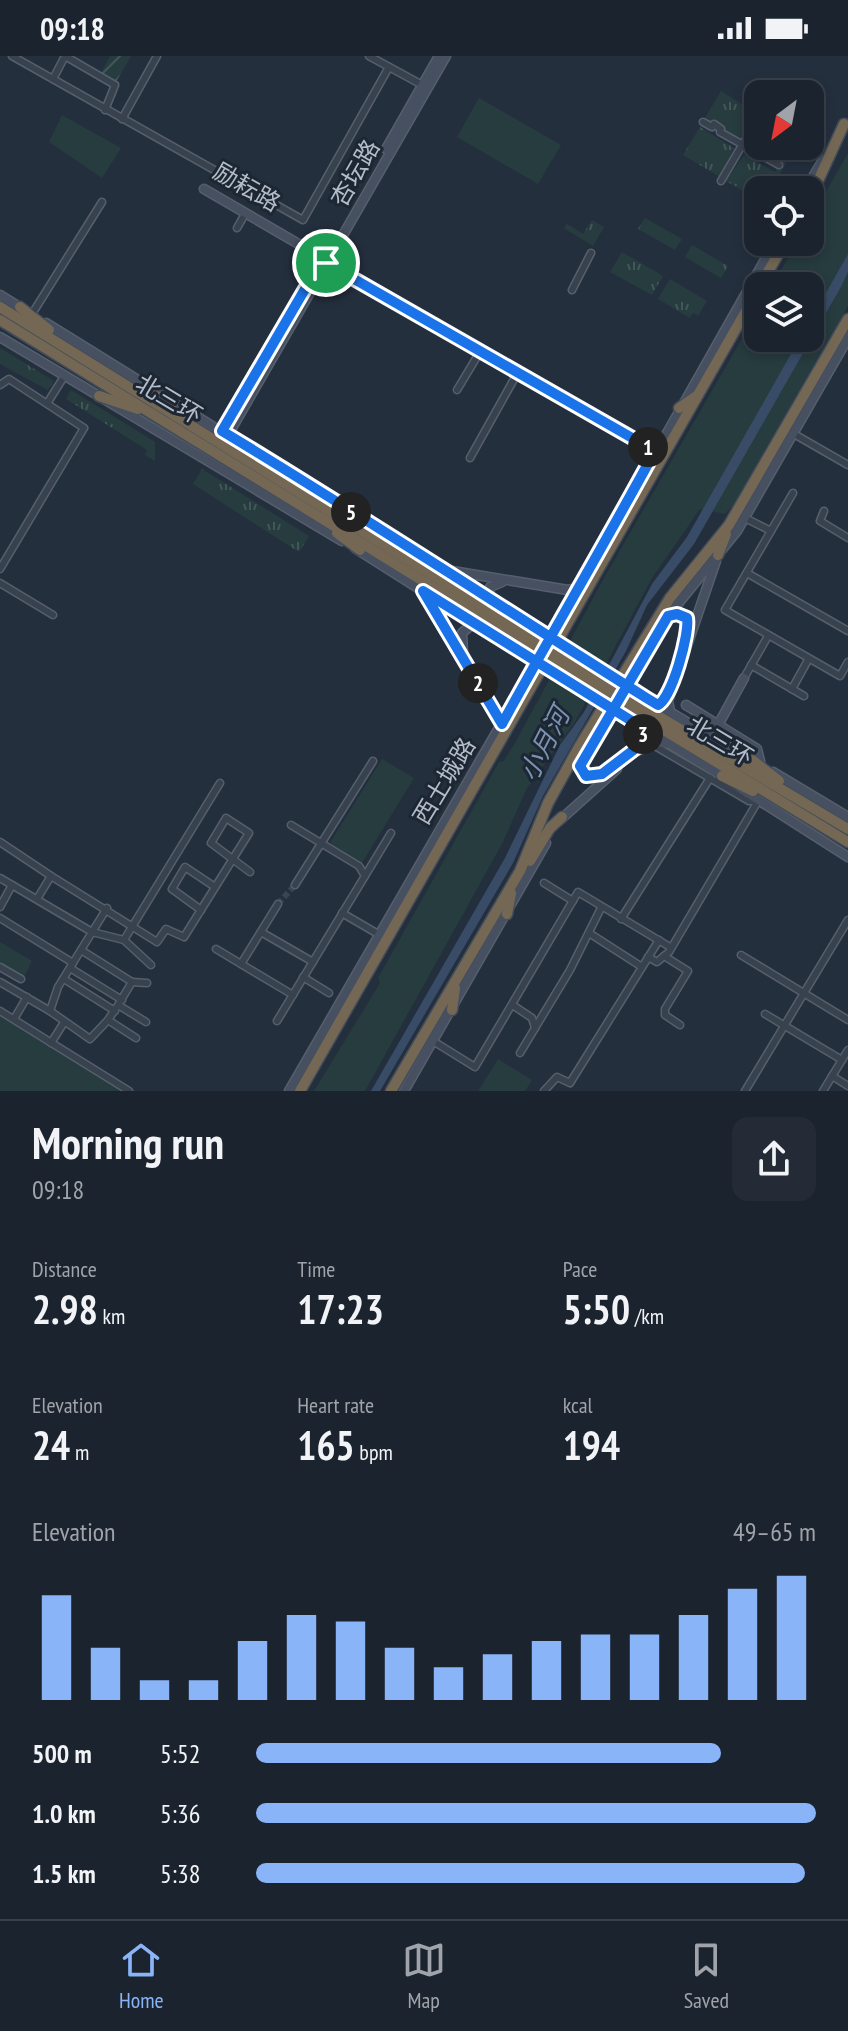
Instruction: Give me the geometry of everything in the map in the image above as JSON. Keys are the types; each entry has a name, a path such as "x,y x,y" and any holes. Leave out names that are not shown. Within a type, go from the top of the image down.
{"highway":[{"path":"819,176 847,125"},
{"name":"北三环","path":"0,307 299,490 516,633"},
{"path":"20,307 82,357"},
{"name":"西土城路","path":"300,1091 525,698 572,608 744,315"},
{"path":"718,555 848,319"},
{"name":"北三环","path":"0,320 812,814 848,842"},
{"path":"136,389 174,402"},
{"path":"679,408 700,393"},
{"path":"99,396 155,414"},
{"path":"261,478 360,550"},
{"path":"630,498 648,482"},
{"path":"299,490 370,525"},
{"path":"391,1090 512,886 548,803 656,619 733,528"},
{"path":"656,619 668,616"},
{"path":"510,710 525,698"},
{"path":"501,737 502,724"},
{"path":"579,747 580,766"},
{"path":"756,763 812,814"},
{"path":"465,800 470,773"},
{"path":"722,776 812,814"},
{"name":"北三环","path":"812,814 848,829"},
{"path":"520,871 562,817"},
{"path":"507,914 512,886"},
{"path":"452,1010 457,981"}],"street":[{"name":"励耘路","path":"12,56 303,220 389,67"},
{"path":"53,79 65,56 115,85 105,110"},
{"path":"122,119 157,56"},
{"path":"369,56 425,86"},
{"name":"杏坛路","path":"225,433 425,86 439,56"},
{"name":"杏坛路","path":"425,86 446,56"},
{"path":"703,122 712,127 714,124 721,129 720,132 779,165"},
{"path":"721,181 744,142"},
{"path":"204,189 324,262 655,451"},
{"path":"32,314 102,202"},
{"path":"237,228 245,214"},
{"path":"297,229 303,220"},
{"path":"572,290 584,272 591,253"},
{"name":"西土城路","path":"289,1091 470,773 572,608 578,588 767,256"},
{"path":"0,295 488,599 516,633 642,711 669,744 848,857"},
{"path":"0,337 284,509 360,550 478,626"},
{"path":"703,593 733,528 745,518 848,338"},
{"path":"457,390 481,350"},
{"path":"470,458 518,372"},
{"path":"48,402 65,375"},
{"path":"0,385 9,379 84,428 0,569"},
{"path":"794,434 848,465"},
{"path":"793,493 725,610 848,681"},
{"path":"824,511 820,521 848,538"},
{"path":"745,518 771,531"},
{"path":"642,711 645,738 637,748 594,777 586,776 580,766 668,616 718,555"},
{"path":"671,712 668,701 718,555"},
{"path":"439,568 568,590 578,588"},
{"path":"747,573 848,631"},
{"path":"488,599 490,587 498,581 557,591 568,596 572,608"},
{"path":"0,583 53,615"},
{"path":"423,591 502,724"},
{"path":"642,711 666,698 688,632 687,618 677,614 668,616"},
{"path":"510,710 494,702 462,650 462,633 470,626 478,626 516,633"},
{"path":"718,725 768,636"},
{"path":"792,689 808,660"},
{"path":"840,676 848,662"},
{"path":"751,665 804,696"},
{"path":"658,705 848,817"},
{"path":"686,705 757,749 756,763"},
{"path":"404,1091 562,817 648,744 669,744"},
{"path":"655,746 749,801 758,801"},
{"path":"295,885 373,761"},
{"path":"621,919 710,778"},
{"path":"124,940 220,783"},
{"path":"648,957 657,962 664,956 758,801"},
{"path":"0,842 157,942 166,929 184,937 215,887 232,860 249,833 226,818 211,843 232,860 250,872"},
{"path":"291,825 359,866 365,876"},
{"path":"277,1021 391,833"},
{"path":"201,910 172,889 185,867 215,887"},
{"path":"37,899 51,876"},
{"path":"0,878 92,932 124,940 151,965"},
{"path":"544,883 573,901"},
{"path":"0,907 12,885"},
{"path":"433,1041 475,1067 514,1006 578,892 670,947"},
{"path":"241,964 278,904"},
{"path":"50,1011 71,965 107,908"},
{"path":"520,1053 601,908"},
{"path":"342,913 378,934"},
{"path":"0,918 71,965 118,1005"},
{"path":"745,1091 845,932 848,920"},
{"path":"261,932 313,962"},
{"path":"589,933 642,967"},
{"path":"544,1091 557,1077 570,1083 659,940"},
{"path":"216,949 293,995"},
{"path":"81,950 132,982 147,983"},
{"path":"741,955 848,1020"},
{"path":"664,956 688,971 665,1009 665,1015 680,1025"},
{"path":"0,967 21,979"},
{"path":"303,977 329,993"},
{"path":"64,979 146,1022"},
{"path":"0,982 90,1039 108,1020 132,982"},
{"path":"14,1019 27,997"},
{"path":"514,1006 532,1018 535,1028"},
{"path":"0,1011 129,1091"},
{"path":"765,1014 842,1060"},
{"path":"108,1020 136,1038"},
{"path":"51,1043 63,1024"},
{"path":"823,1091 848,1050"},
{"path":"832,1076 848,1086"}],"green space":[{"path":"110,56 131,56 116,82 101,73"},
{"path":"721,91 744,106 744,132 740,138 705,118"},
{"path":"479,98 561,145 538,184 457,137"},
{"path":"62,115 121,148 102,178 49,142"},
{"path":"700,127 734,148 720,177 683,155"},
{"path":"848,153 848,306 824,348 824,272 780,272 789,256 824,256 824,195"},
{"path":"744,155 744,160 753,160 775,172 781,163 776,160 788,160 779,176 744,176 744,191 726,181"},
{"path":"645,218 682,239 675,250 638,229"},
{"path":"592,220 604,227 593,246 564,228 567,224 583,234"},
{"path":"692,245 728,266 721,278 685,257"},
{"path":"622,252 663,276 652,295 610,272"},
{"path":"670,279 707,301 698,316 693,313 690,318 658,299"},
{"path":"744,335 744,352 821,352 733,505 725,514 700,509 652,578 575,722 527,788 503,842 365,1091 314,1091 380,983 378,978 499,762 503,762 515,743 604,578"},
{"path":"0,348 54,381 48,390 0,364"},
{"path":"71,390 155,442 155,461 145,455 147,450 66,399"},
{"path":"202,469 309,536 299,552 193,484"},
{"path":"382,759 414,778 362,863 330,843"},
{"path":"0,942 32,961 23,979 0,966"},
{"path":"0,1016 120,1091 0,1091"},
{"path":"498,1059 532,1080 525,1091 478,1091"}],"water":[{"path":"848,254 848,272 824,316 824,296"},
{"path":"792,352 804,352 694,544 647,605 626,651 543,796 513,863 380,1091 371,1091 505,858 560,745 584,712 652,584 687,537"}],"tunnel":[{"path":"278,904 295,885"}],"route":[{"path":"326,263 322,260 222,431 326,495 370,525 400,542 488,599 524,621 586,660 648,699 658,705 666,698 688,632 689,625 683,614 668,616 624,691 580,766 586,776 602,774 644,742 645,738 635,723 572,684 508,645 423,591 502,724 529,677 566,611 578,588 630,498 655,451 326,263"}],"water label":[{"name":"小月河","path":"544,744"}]}
